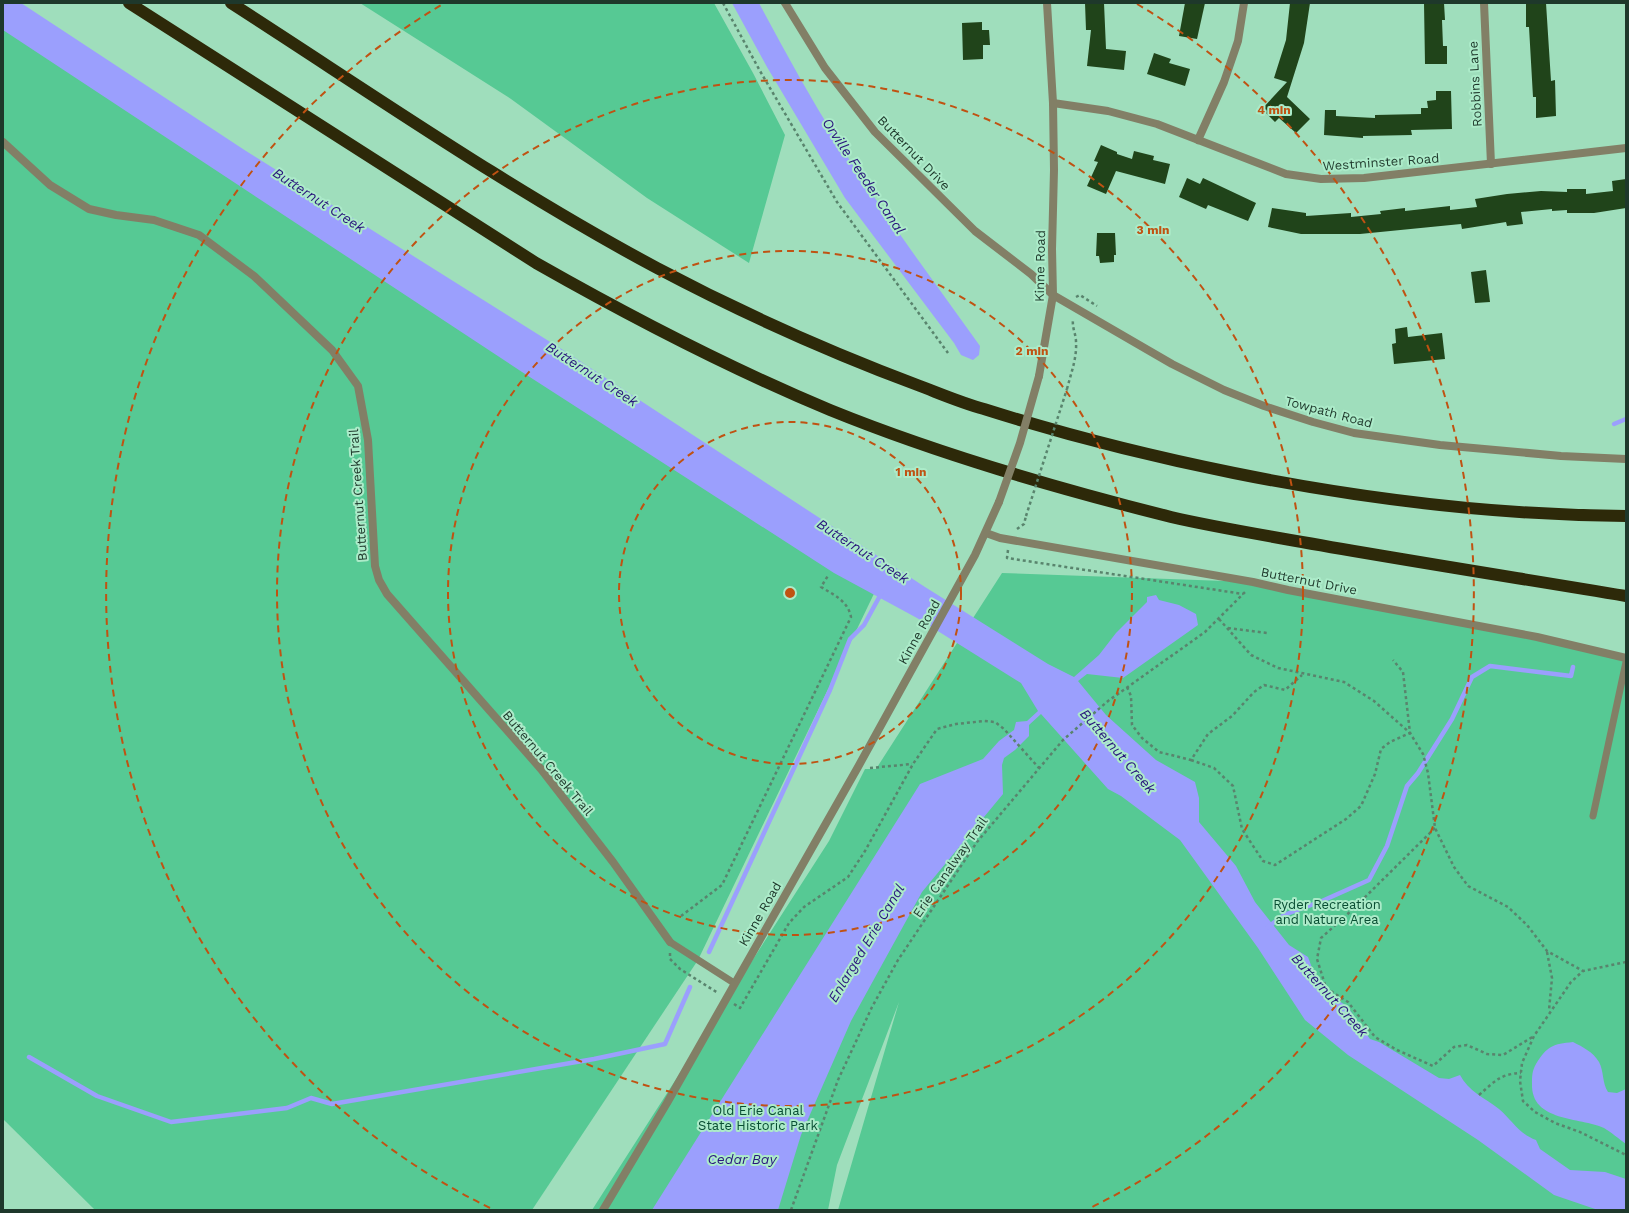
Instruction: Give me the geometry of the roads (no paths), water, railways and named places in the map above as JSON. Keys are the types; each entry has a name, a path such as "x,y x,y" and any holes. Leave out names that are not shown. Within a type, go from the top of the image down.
{"highway":[{"path":"129,3 536,263 588,293 702,352 829,409 915,442 1047,485 1172,517 1341,549 1626,596"},
{"path":"231,3 550,208 658,268 765,322 873,369 981,408 1053,430 1162,458 1301,486 1440,506 1554,514 1626,516"}],"street":[{"name":"Butternut Drive","path":"784,3 825,68 874,132 975,231 1031,274 1054,295"},
{"name":"Kinne Road","path":"603,1210 668,1103 734,983 858,767 975,555 999,502 1020,443 1039,376 1054,295 1052,249 1054,103 1047,3"},
{"path":"1198,140 1224,82 1238,41 1244,3"},
{"name":"Robbins Lane","path":"1484,3 1491,164"},
{"name":"Westminster Road","path":"1054,103 1108,111 1157,124 1286,174 1321,180 1364,178 1626,148"},
{"name":"Butternut Creek Trail","path":"3,142 50,185 89,209 116,215 154,220 199,235 254,276 332,350 358,386 368,440 375,566 379,580 387,594 541,770 613,862 670,942"},
{"name":"Towpath Road","path":"1054,295 1155,355 1224,390 1270,408 1313,422 1354,433 1440,445 1561,456 1626,459"},
{"name":"Butternut Drive","path":"986,533 1009,539 1253,582 1537,637 1626,658"}],"lane":[{"path":"1593,816 1626,662"},
{"path":"670,942 734,983"}],"water":[{"path":"3,3 21,3 246,151 563,350 925,587 1048,664 1074,677 1099,655 1116,633 1147,602 1147,597 1156,595 1159,600 1179,605 1196,614 1198,625 1123,678 1087,674 1078,681 1106,715 1156,760 1195,782 1199,798 1199,822 1236,866 1255,902 1289,945 1308,957 1315,976 1329,995 1347,1006 1370,1039 1379,1042 1439,1078 1449,1079 1460,1075 1463,1081 1472,1090 1504,1113 1525,1134 1536,1140 1540,1149 1570,1170 1605,1172 1626,1179 1626,1210 1598,1210 1554,1195 1478,1140 1348,1055 1305,1020 1258,948 1180,840 1121,796 1108,789 1041,714 1029,725 1029,736 1015,750 1004,758 1002,765 1003,794 922,892 851,1021 801,1135 778,1210 652,1210 920,784 983,759 999,741 1014,730 1016,722 1027,721 1038,711 1021,683 917,618 834,573 522,372 3,30"},
{"path":"732,3 759,3 807,91 855,168 980,346 979,355 973,360 961,355 954,343 845,198 767,67"},
{"path":"1573,1042 1588,1050 1597,1058 1601,1066 1608,1092 1617,1093 1626,1089 1626,1144 1604,1128 1548,1112 1539,1105 1534,1096 1532,1074 1540,1058 1547,1050 1555,1045"}],"waterway":[{"path":"1614,424 1626,419"},
{"path":"709,952 830,690 850,639 864,625 882,592"},
{"path":"1268,927 1284,915 1322,901 1369,880 1387,846 1407,786 1418,773 1452,719 1472,677 1490,666 1571,676 1573,667"},
{"path":"29,1057 97,1096 171,1122 287,1108 311,1098 332,1104 594,1059 665,1044 690,987"}],"water label":[{"name":"Orville Feeder Canal","path":"864,176"},
{"name":"Butternut Creek","path":"319,200"},
{"name":"Butternut Creek","path":"592,374"},
{"name":"Butternut Creek","path":"863,551"},
{"name":"Butternut Creek","path":"1118,751"},
{"name":"Enlarged Erie Canal","path":"866,943"},
{"name":"Butternut Creek","path":"1330,995"},
{"name":"Cedar Bay","path":"742,1159"}],"park label":[{"name":"Ryder Recreation and Nature Area","path":"1327,912"},
{"name":"Old Erie Canal State Historic Park","path":"758,1118"}]}
